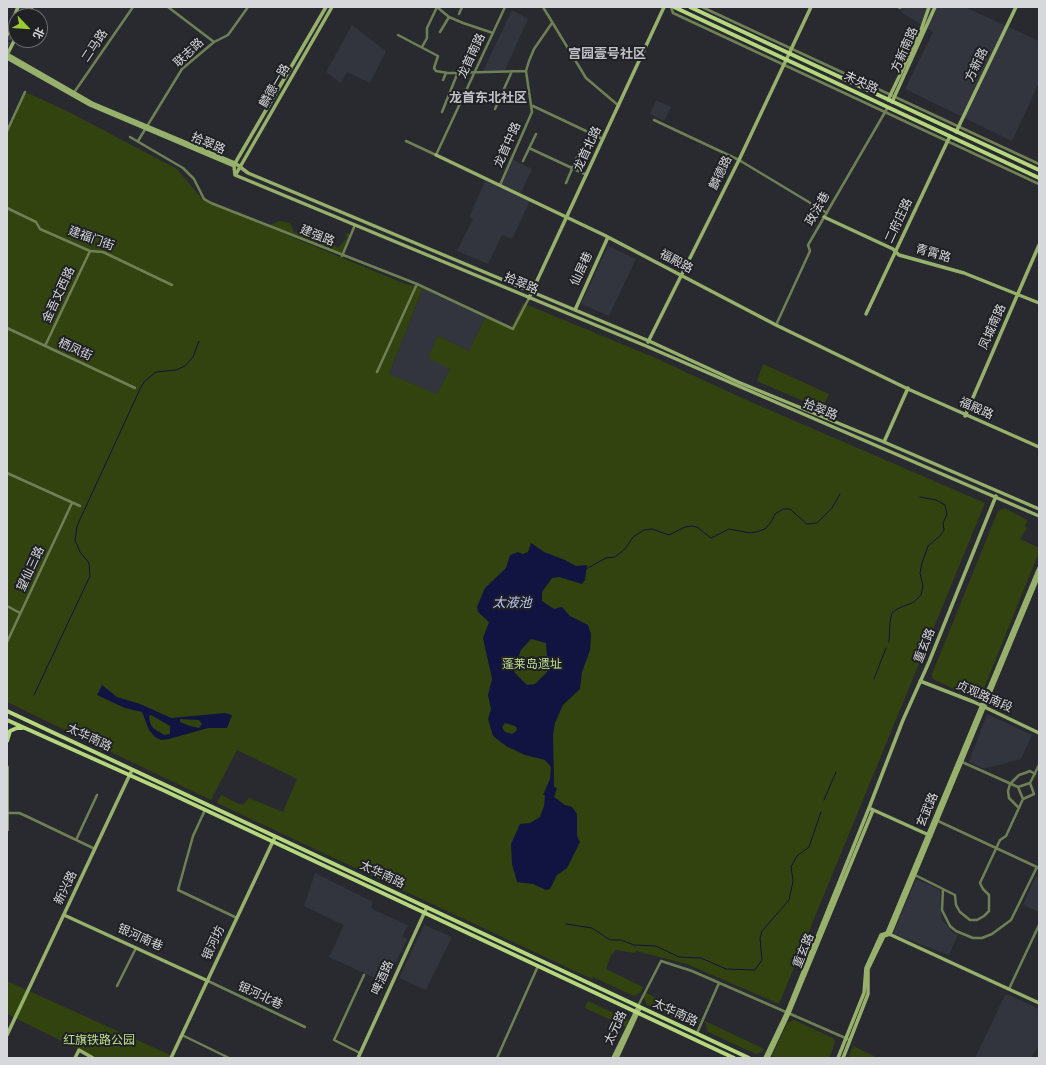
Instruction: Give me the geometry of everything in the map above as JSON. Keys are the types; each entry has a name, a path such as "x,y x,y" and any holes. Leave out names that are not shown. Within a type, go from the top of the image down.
{"main road":[{"name":"未央路","path":"673,7 886,109 950,136 1039,178"},
{"name":"未央路","path":"690,7 790,51 890,101 1039,170"},
{"name":"太华南路","path":"8,712 749,1058"},
{"name":"太华南路","path":"7,719 205,810 734,1058"},
{"path":"7,741 9,734 13,729 26,729"}],"street":[{"path":"7,34 18,7"},
{"name":"二马路","path":"73,95 133,7"},
{"path":"168,7 214,42"},
{"name":"联志路","path":"138,141 182,69 214,42 228,35 248,7"},
{"name":"麟德一路","path":"234,165 326,7"},
{"name":"麟德一路","path":"235,175 332,7"},
{"path":"422,47 427,38 427,28 437,7 449,17 493,33"},
{"path":"459,14 462,7"},
{"name":"龙首南路","path":"436,155 505,7"},
{"path":"543,7 586,78 619,106"},
{"name":"龙首北路","path":"529,298 664,7"},
{"path":"673,7 673,13 784,65 886,109 1039,184"},
{"path":"702,7 790,51 893,96 1039,164"},
{"name":"麟德路","path":"646,346 739,160 811,7"},
{"name":"方新南路","path":"893,96 920,33 929,7"},
{"name":"方新南路","path":"890,101 935,7"},
{"name":"方新路","path":"956,132 1016,7"},
{"path":"440,32 449,17"},
{"path":"552,23 534,49 526,71 533,106 603,140"},
{"path":"398,35 438,56 434,68 436,72 526,71"},
{"name":"拾翠路","path":"7,55 73,95 146,128 239,167 248,173 649,341 738,382 884,442 1039,509"},
{"path":"495,109 512,71"},
{"path":"442,112 458,72"},
{"path":"443,80 446,73"},
{"path":"7,131 25,92"},
{"name":"龙首中路","path":"500,185 532,112 533,106"},
{"name":"政法巷","path":"776,325 810,251 808,245 886,109"},
{"path":"654,120 739,160 826,215"},
{"path":"523,161 536,134"},
{"name":"二府庄路","path":"866,314 950,136"},
{"name":"建强路","path":"130,137 183,168 194,179 204,199 211,203 416,284 513,329 529,298"},
{"path":"406,141 436,155"},
{"path":"529,148 587,175"},
{"path":"566,183 580,150"},
{"name":"福殿路","path":"436,155 608,237 776,325 965,415 1039,446"},
{"name":"拾翠路","path":"234,165 235,175 646,346 996,496 1039,516"},
{"name":"建福门街","path":"7,208 36,222 40,228 90,250 103,252 172,285"},
{"name":"青霄路","path":"826,215 899,255 964,273 1039,303"},
{"path":"342,256 355,225"},
{"name":"仙居巷","path":"575,310 608,237"},
{"name":"凤城南路","path":"965,415 1039,245"},
{"name":"金吾丈西路","path":"45,346 90,250"},
{"path":"377,372 416,284"},
{"name":"栖凤街","path":"7,328 135,388"},
{"path":"884,442 908,388"},
{"path":"7,472 80,506"},
{"name":"重玄路","path":"766,1058 788,1013 871,809 920,681 999,491"},
{"name":"望仙三路","path":"7,642 72,503"},
{"name":"玄武路","path":"838,1058 848,1040 868,994 868,969 884,936 889,933 915,875 930,835 938,821 1038,574 1039,568"},
{"path":"7,606 20,613"},
{"name":"贞观路南段","path":"920,681 984,707 1039,733"},
{"name":"玄武路","path":"889,933 984,707"},
{"path":"7,719 8,712"},
{"path":"962,762 1018,788 1023,799"},
{"path":"1018,788 1030,783 1039,765"},
{"path":"7,767 7,830"},
{"name":"新兴路","path":"7,1035 96,850 132,770"},
{"path":"1019,808 1009,798 1008,791 1010,784 1025,773 1030,772 1035,774"},
{"path":"915,875 955,895 956,905 964,916 970,920 977,920 984,916 990,911 989,895 980,883 1000,840 1006,836 1023,799 1034,794 1030,783"},
{"path":"76,840 97,795"},
{"path":"871,809 930,835"},
{"path":"205,810 193,836 178,890 237,918"},
{"path":"8,813 19,813 96,850"},
{"path":"938,821 1038,867 1011,920 992,934 982,938 973,938 956,931 950,926 942,910 943,889"},
{"name":"银河坊","path":"171,1058 275,837"},
{"name":"啤酒路","path":"358,1058 426,907"},
{"name":"银河南巷","path":"64,915 208,981"},
{"path":"1009,989 1039,925"},
{"path":"889,933 1039,1003"},
{"path":"117,986 136,947"},
{"path":"639,1007 661,961 692,971 848,1040"},
{"path":"497,1058 538,966"},
{"path":"360,1053 334,1040 364,975"},
{"name":"银河北巷","path":"208,981 305,1027"},
{"path":"696,1034 719,983"},
{"name":"太元路","path":"613,1058 639,1007"},
{"name":"太元路","path":"617,1058 636,1013"},
{"path":"182,1035 229,1058"},
{"name":"玄武路","path":"843,1058 848,1040"},
{"path":"76,1058 79,1050 93,1058"}],"shaded area":[{"path":"903,7 965,7 1039,41 1039,83 1012,141 905,89 933,32 901,12"},
{"path":"512,10 528,19 505,70 483,71"},
{"path":"352,25 386,51 370,83 347,72 341,83 326,72"},
{"path":"468,47 479,54 469,68 459,66"},
{"path":"656,100 671,107 664,121 650,114"},
{"path":"512,159 532,169 521,193 501,184"},
{"path":"485,181 530,201 512,239 502,235 488,264 457,251 473,219 469,217"},
{"path":"608,246 636,259 609,316 581,304"},
{"path":"423,288 486,316 469,351 438,336 450,369 437,395 389,374"},
{"path":"987,714 1032,735 1021,759 984,769 969,762"},
{"path":"315,873 373,902 371,907 374,910 408,925 402,937 407,939 386,983 329,957 344,925 304,906"},
{"path":"1036,876 1039,878 1039,912 1023,905"},
{"path":"916,879 940,890 941,918 951,931 958,935 949,955 893,934"},
{"path":"424,925 452,937 426,990 399,978"},
{"path":"1005,995 1009,995 1039,1009 1039,1046 1031,1058 975,1058"}],"green space":[{"name":"蓬莱岛遗址","path":"25,92 67,111 177,169 203,200 405,284 423,288 389,374 437,394 450,369 428,358 438,336 469,351 486,316 511,328 523,303 653,357 751,402 985,503 779,1004 687,964 636,951 635,953 616,950 611,955 606,969 643,987 641,992 634,996 593,977 592,979 217,803 221,795 239,804 244,804 249,798 283,812 297,779 237,750 211,800 7,702 7,131"},
{"path":"280,221 290,223 294,232 306,236 315,236 318,244 269,225"},
{"path":"345,233 350,234 341,254 319,245 320,242 328,241 338,248 347,238"},
{"path":"763,364 829,394 822,409 757,381"},
{"path":"1005,508 1027,520 1025,526 1027,528 1020,539 1039,548 1039,552 980,698 973,698 933,679 932,674 998,511"},
{"name":"红旗铁路公园","path":"7,981 168,1054 171,1058 96,1058 7,1014"},
{"path":"646,993 700,1018 700,1021 692,1025 646,1004 644,996"},
{"path":"588,1001 629,1020 626,1027 585,1008"},
{"path":"794,1020 833,1038 835,1043 829,1058 773,1058 772,1056 787,1023"},
{"path":"705,1021 764,1049 762,1052 756,1054 708,1032"},
{"path":"853,1046 878,1058 848,1058"}],"water":[{"name":"太液池","path":"531,543 544,552 576,566 587,565 585,580 582,584 559,577 552,578 542,592 542,601 554,609 562,607 570,616 588,625 591,634 590,650 582,672 580,689 563,705 555,723 553,735 554,787 557,788 554,797 565,805 572,807 577,814 577,836 580,842 567,868 557,875 550,889 546,890 533,884 517,882 512,864 511,844 520,824 530,823 540,817 544,806 545,795 543,795 550,779 551,767 545,760 525,755 506,746 493,736 488,719 491,709 488,695 492,679 483,638 489,622 478,612 477,607 485,588 506,568 510,555 518,552 523,554 528,552","holes":["531,639 546,643 548,671 535,684 527,685 515,673 514,670 521,650","505,723 515,726 517,728 516,731 512,734 505,732 502,727"]},
{"path":"102,685 117,697 140,704 171,718 225,713 232,715 227,728 208,728 161,740 155,737 149,730 142,712 125,708 97,695","holes":["151,715 170,726 170,734 164,735 153,728 150,723 149,716","180,719 199,720 202,724 199,728 190,726 180,722"]}],"waterway":[{"path":"34,695 90,576 89,563 80,552 75,540 77,526 140,389 144,382 156,372 176,370 185,366 193,357 199,341"},
{"path":"586,569 606,558 615,557 625,549 633,537 644,530 652,529 669,535 685,527 692,526 697,527 711,538 729,529 750,533 765,529 775,514 783,509 790,509 807,524 817,523 832,508 840,494"},
{"path":"889,642 892,613 897,609 914,602 921,595 923,586 920,573 928,546 940,536 944,530 943,523 947,514 945,505 936,500 920,497"},
{"path":"874,679 886,648"},
{"path":"824,800 836,772"},
{"path":"566,924 592,928 610,940 621,940 634,945 656,946 679,957 701,958 726,969 755,970 762,960 760,938 762,931 789,900 793,881 791,867 797,856 809,847 821,812"}],"district":[{"name":"宫园壹号社区","path":"607,55"},
{"name":"龙首东北社区","path":"488,99"}]}
